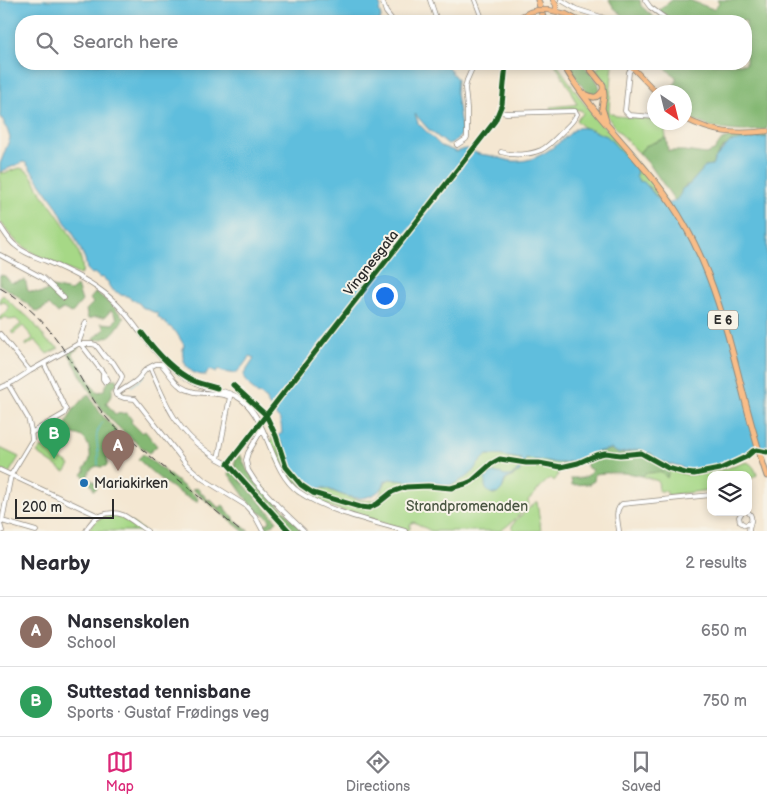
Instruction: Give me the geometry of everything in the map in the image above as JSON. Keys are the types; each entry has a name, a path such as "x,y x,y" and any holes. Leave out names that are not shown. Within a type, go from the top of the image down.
{"highway":[{"path":"538,0 542,15"},
{"name":"E 6","path":"566,70 581,92 656,181 691,235 710,280 723,319 767,476"},
{"path":"591,70 603,85 602,108 607,124"},
{"path":"581,92 591,97 596,97 603,90"}],"main road":[{"path":"552,10 556,5 554,0"},
{"path":"524,15 535,10 552,10 566,15"},
{"path":"635,70 649,85"},
{"path":"692,121 729,133 767,131"}],"street":[{"path":"382,0 388,15"},
{"path":"430,0 435,15"},
{"path":"475,0 481,15"},
{"path":"561,0 569,6 595,15"},
{"path":"645,0 650,7 661,15"},
{"path":"456,144 467,137 468,111 465,88 471,70"},
{"path":"501,152 516,155 541,150 550,144 578,114 575,111 507,114 500,112 505,70"},
{"path":"630,70 626,113 647,116"},
{"path":"0,226 10,240 22,251 64,270 103,292 122,309 150,346 172,368 204,387 237,396 249,406 287,480 296,491 329,508 405,531"},
{"path":"0,255 43,278 64,298"},
{"path":"79,344 86,322"},
{"path":"0,334 30,371"},
{"path":"79,344 103,374"},
{"path":"0,388 79,344 92,344 96,345 105,357 113,362 122,378 115,388 116,395"},
{"path":"32,433 64,414 66,410 44,363"},
{"path":"116,395 136,381 146,369 156,364 161,364 180,386 193,392 222,394 230,397 218,459"},
{"path":"150,367 166,403 178,424 193,440 218,459 228,464 288,531"},
{"path":"2,531 1,522 11,475 32,440 28,418 8,384"},
{"path":"116,395 124,398 135,398 191,469 203,479 245,505 255,516 263,531"},
{"path":"262,429 248,453 246,460 248,470 255,481 304,531"},
{"path":"0,470 99,516"},
{"path":"619,531 617,513 618,507 622,504 707,495"},
{"path":"86,531 90,523 99,516 110,514 123,515 147,531"},
{"path":"740,516 739,520 743,525 744,531"},
{"path":"749,531 752,516"},
{"path":"1,522 36,531"},
{"path":"743,525 750,523"}],"green space":[{"path":"609,0 640,0 641,6 651,15 623,15 614,8"},
{"path":"672,0 689,0 713,9 719,3 717,0 767,0 767,129 746,131 724,130 692,119 692,85 673,85 676,83 676,77 667,70 752,70 752,15 665,15 658,11"},
{"path":"559,70 561,70 583,102 644,172 668,204 663,202 644,183 639,181 636,176 636,169 607,136 583,127 576,120 583,113 581,110 551,110 550,107 577,104"},
{"path":"571,70 588,70 599,85 599,94 596,96 587,93"},
{"path":"595,70 612,70 609,112 616,116 647,118 647,130 665,130 666,138 645,146 639,153 608,118 605,109 607,86"},
{"path":"767,135 767,137 738,142 723,148 712,165 706,166 690,184 685,186 675,201 650,165 639,153 645,146 666,138 668,151 706,154 714,151 721,141 730,137"},
{"path":"20,168 31,175 74,242 82,264 82,273 80,275 36,255 15,240 0,221 0,172 4,173"},
{"path":"0,275 5,276 11,283 25,280 28,291 42,293 52,287 71,291 77,286 82,301 72,313 63,309 57,313 49,305 37,312 0,285"},
{"path":"96,292 124,318 115,331 100,340 94,340 94,338 105,329 101,323 113,324 117,318 111,310 105,317 88,319 86,310 93,303 90,299"},
{"path":"3,295 33,322 48,342 59,348 47,354 35,340 26,346 33,338 23,326 13,334 11,332 21,324 16,319 10,320 6,317 0,320 0,317 8,311 8,305 3,301 0,303 0,298"},
{"path":"78,347 72,353 98,392 103,391 110,379 117,379 118,382 112,389 112,395 106,403 115,414 127,413 132,420 131,422 142,433 145,431 157,446 149,453 113,422 94,397 68,352"},
{"path":"88,394 101,414 116,430 108,452 107,466 97,466 89,473 88,477 96,484 97,488 94,491 82,474 90,459 87,444 82,437 66,432 67,421 76,406"},
{"path":"274,433 285,469 305,489 304,493 291,480 279,462 270,443"},
{"name":"Strandpromenaden","path":"278,439 284,447 288,464 301,481 310,488 317,491 325,488 353,499 369,501 376,499 380,495 383,486 390,479 419,483 434,482 444,485 453,484 464,478 487,455 522,459 514,475 507,477 495,472 492,494 497,494 502,489 506,480 513,476 518,472 526,459 566,462 581,459 587,455 588,457 580,461 560,465 554,481 551,478 544,484 528,500 529,504 523,511 500,531 431,531 414,522 410,524 410,529 408,530 343,511 306,495 308,491 317,493 299,483 286,467"},
{"path":"42,447 70,465 65,472 37,453"},
{"path":"0,448 19,457 9,473 0,469"},
{"path":"611,449 628,453 640,449 651,453 660,461 670,464 667,478 662,472 646,473 642,476 625,473 607,473 595,474 594,481 589,484 572,485 571,478 581,478 592,470 587,466 587,455"},
{"path":"143,454 198,498 197,502 174,489 151,472 138,459"},
{"path":"240,454 247,470 303,531 291,530 236,469 235,461"},
{"path":"747,462 754,467 757,475 752,478 752,471 717,471"},
{"path":"669,470 688,475 707,473 707,490 668,495 666,491 659,491 658,481 642,476 645,473 662,472 667,477"},
{"path":"232,471 277,521 265,530 262,524 269,523 270,520 265,515 254,510 228,473"},
{"path":"197,488 219,508 223,505 225,510 234,517 234,520 249,531 243,531 192,489"},
{"path":"537,501 541,531 514,531 512,526 516,520"},
{"path":"111,515 124,519 144,531 88,531 97,520"}],"water":[{"path":"0,0 378,0 381,8 379,10 380,15 15,15 15,70 450,70 457,79 456,93 461,135 456,140 447,144 429,130 415,114 418,123 441,146 457,152 466,149 479,154 509,160 526,160 549,150 575,129 587,128 607,136 637,169 636,176 639,181 644,182 659,200 668,204 677,199 682,189 690,184 706,166 712,165 716,157 730,142 767,137 767,448 755,449 721,466 693,472 660,461 651,453 640,449 618,453 611,449 563,463 526,459 519,472 505,480 502,489 497,494 490,493 486,489 486,477 495,473 506,476 513,475 519,468 521,459 487,455 470,475 454,484 445,486 438,483 419,483 390,479 385,481 379,491 371,496 360,498 349,497 327,488 320,488 314,491 290,468 282,443 277,436 282,433 279,419 263,396 255,392 244,379 244,374 254,359 250,356 235,373 218,370 216,373 209,370 206,375 200,375 190,370 184,362 184,345 176,332 158,317 158,314 111,289 109,283 102,277 100,278 94,273 92,274 87,269 85,259 72,231 26,163 23,162 0,172 0,164 10,138 0,116"}],"pier":[{"path":"473,147 476,149 271,412 269,409"}],"waterway":[{"path":"132,386 147,371"},
{"path":"98,465 97,436 103,422"}],"railway":[{"path":"0,288 20,301 46,326 94,400 113,425 240,531"}],"cycle path":[{"name":"Vingnesgata","path":"289,531 228,464 495,121 502,104 505,70"},
{"path":"142,333 159,354 179,372 194,381 217,388"},
{"path":"233,385 266,415 276,436 286,467 301,485 313,493 360,507 369,508 392,492 406,487 451,488 465,484 472,481 491,464 500,459 561,467 605,453 620,455 641,453 668,468 694,474 720,469 746,457 753,451 767,452"}],"place":[{"name":"Suttestad tennisbane","path":"54,459"},
{"name":"Nansenskolen","path":"118,471"},
{"name":"Mariakirken","path":"84,483"}]}
